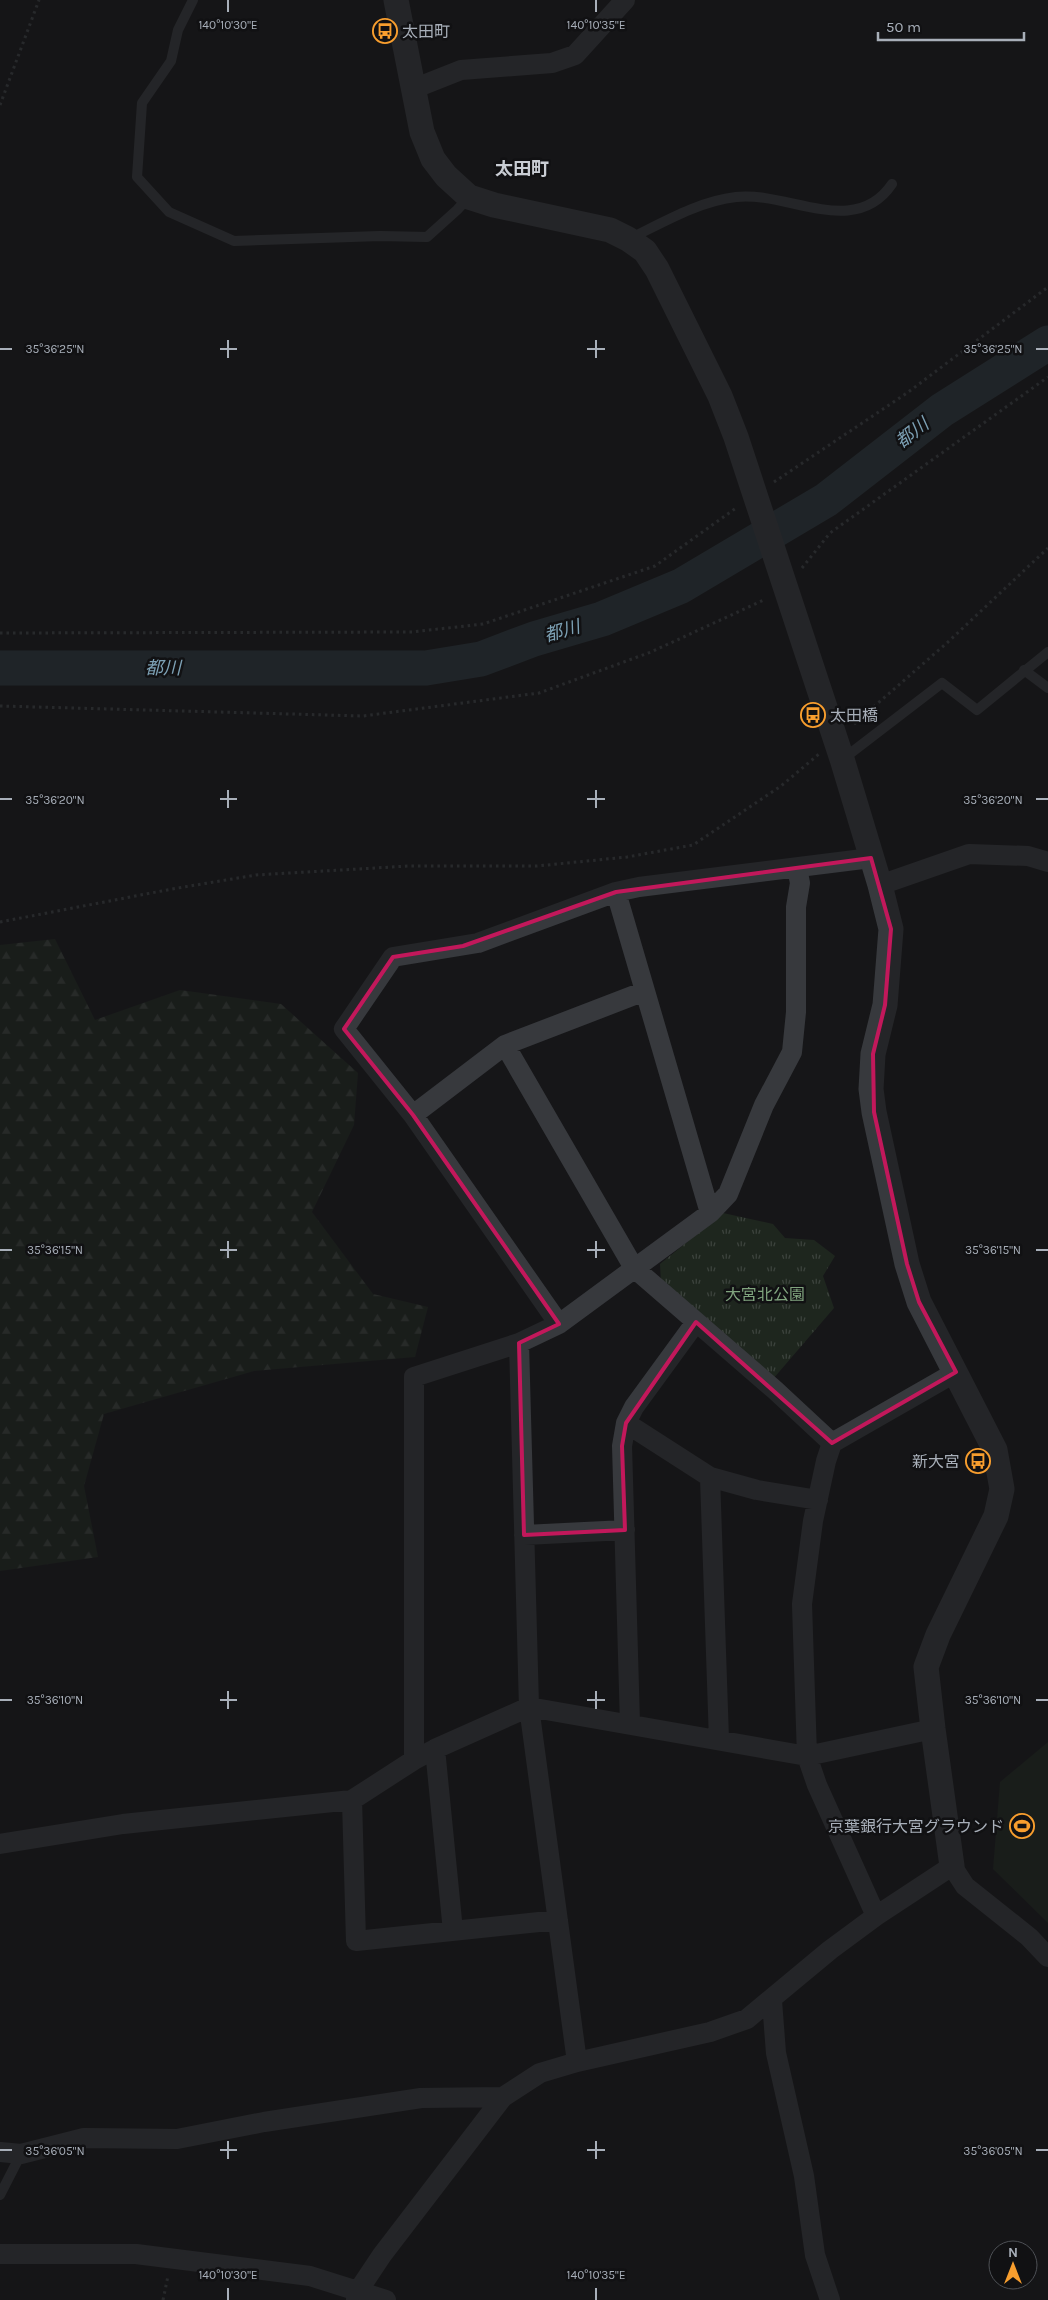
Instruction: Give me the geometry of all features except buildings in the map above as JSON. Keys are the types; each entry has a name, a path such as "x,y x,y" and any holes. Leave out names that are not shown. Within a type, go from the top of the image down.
{"street":[{"path":"396,0 422,132 433,159 446,176 469,197 494,205 610,230 628,239 645,251 661,277 720,396 755,495 838,750 880,885 891,929 885,1005 873,1054 871,1089 874,1112 909,1271 919,1302 994,1450 1002,1489 996,1516 938,1635 926,1667 932,1729 952,1866 965,1886 1029,1937 1048,1957"},
{"path":"413,89 461,70 552,63 575,55 626,0"},
{"path":"880,885 969,854 1028,856 1048,862"},
{"path":"560,1324 413,1114 344,1029 393,957 478,943 616,892 639,887 871,858"},
{"path":"414,1760 414,1377 519,1343 560,1324 710,1213 728,1194 764,1105 792,1052 796,1012 796,907 800,883 798,868"},
{"path":"616,892 710,1213"},
{"path":"413,1114 505,1045 645,991"},
{"path":"505,1045 634,1268 832,1443"},
{"path":"630,1724 622,1446 626,1423 634,1407 696,1322"},
{"path":"519,1343 529,1707 578,2062"},
{"path":"876,1916 817,1785 806,1756 802,1604 818,1500 832,1443 956,1372"},
{"path":"626,1423 710,1477 757,1490 818,1500"},
{"path":"710,1477 719,1740"},
{"path":"524,1535 625,1530"},
{"path":"0,1844 123,1824 352,1800 414,1760 529,1707 806,1756 932,1729"},
{"path":"435,1749 453,1931"},
{"path":"352,1800 356,1941 558,1920"},
{"path":"357,2295 382,2255 503,2097 540,2073 578,2062 710,2032 748,2019 772,2001 830,1950 876,1916 952,1866"},
{"path":"772,2001 776,2053 804,2176 815,2255 830,2300"},
{"path":"0,2152 21,2154 84,2138 177,2139 264,2122 421,2098 503,2097"},
{"path":"0,2254 136,2254 310,2276 357,2295 386,2300"}],"lane":[{"path":"193,0 178,30 171,61 142,103 137,177 169,212 234,241 380,236 426,237 458,210 469,197"},
{"path":"628,239 710,202 736,197 769,198 816,209 847,210 866,208 883,198 892,184"},
{"path":"838,750 942,683 976,710 1048,652"},
{"path":"1024,670 1048,688"},
{"path":"0,2195 21,2154"}],"path":[{"path":"0,105 39,0"},
{"path":"0,633 412,632 483,624 655,566 755,495 907,393 1048,288"},
{"path":"0,706 363,716 539,693 651,652 785,590 830,533 1048,377"},
{"path":"0,922 256,875 409,866 538,866 627,857 693,845 838,750 948,642 1048,548"}],"highlighted area":[{"path":"871,858 891,929 885,1005 873,1054 874,1112 907,1264 919,1302 956,1372 832,1443 696,1322 626,1423 622,1446 625,1530 524,1535 519,1343 559,1324 413,1115 344,1029 393,957 463,946 616,892"}],"green space":[{"path":"55,939 95,1020 180,990 281,1004 358,1073 354,1125 312,1212 373,1294 428,1307 415,1357 254,1371 104,1414 84,1486 98,1557 0,1571 0,945"},
{"name":"大宮北公園","path":"723,1213 773,1224 785,1238 814,1240 835,1256 823,1276 834,1308 773,1379 661,1282 660,1264"},
{"name":"京葉銀行大宮グラウンド","path":"1048,1742 1048,1923 993,1869 1000,1782"}],"waterway":[{"name":"都川","path":"0,668 426,668 481,659 534,639 602,619 681,586 826,500 942,410 1048,343"}],"place":[{"name":"太田町","path":"385,31"},
{"name":"太田橋","path":"813,715"},
{"name":"新大宮","path":"978,1461"},
{"name":"京葉銀行大宮グラウンド","path":"1022,1826"}],"district":[{"name":"太田町","path":"522,169"}]}
